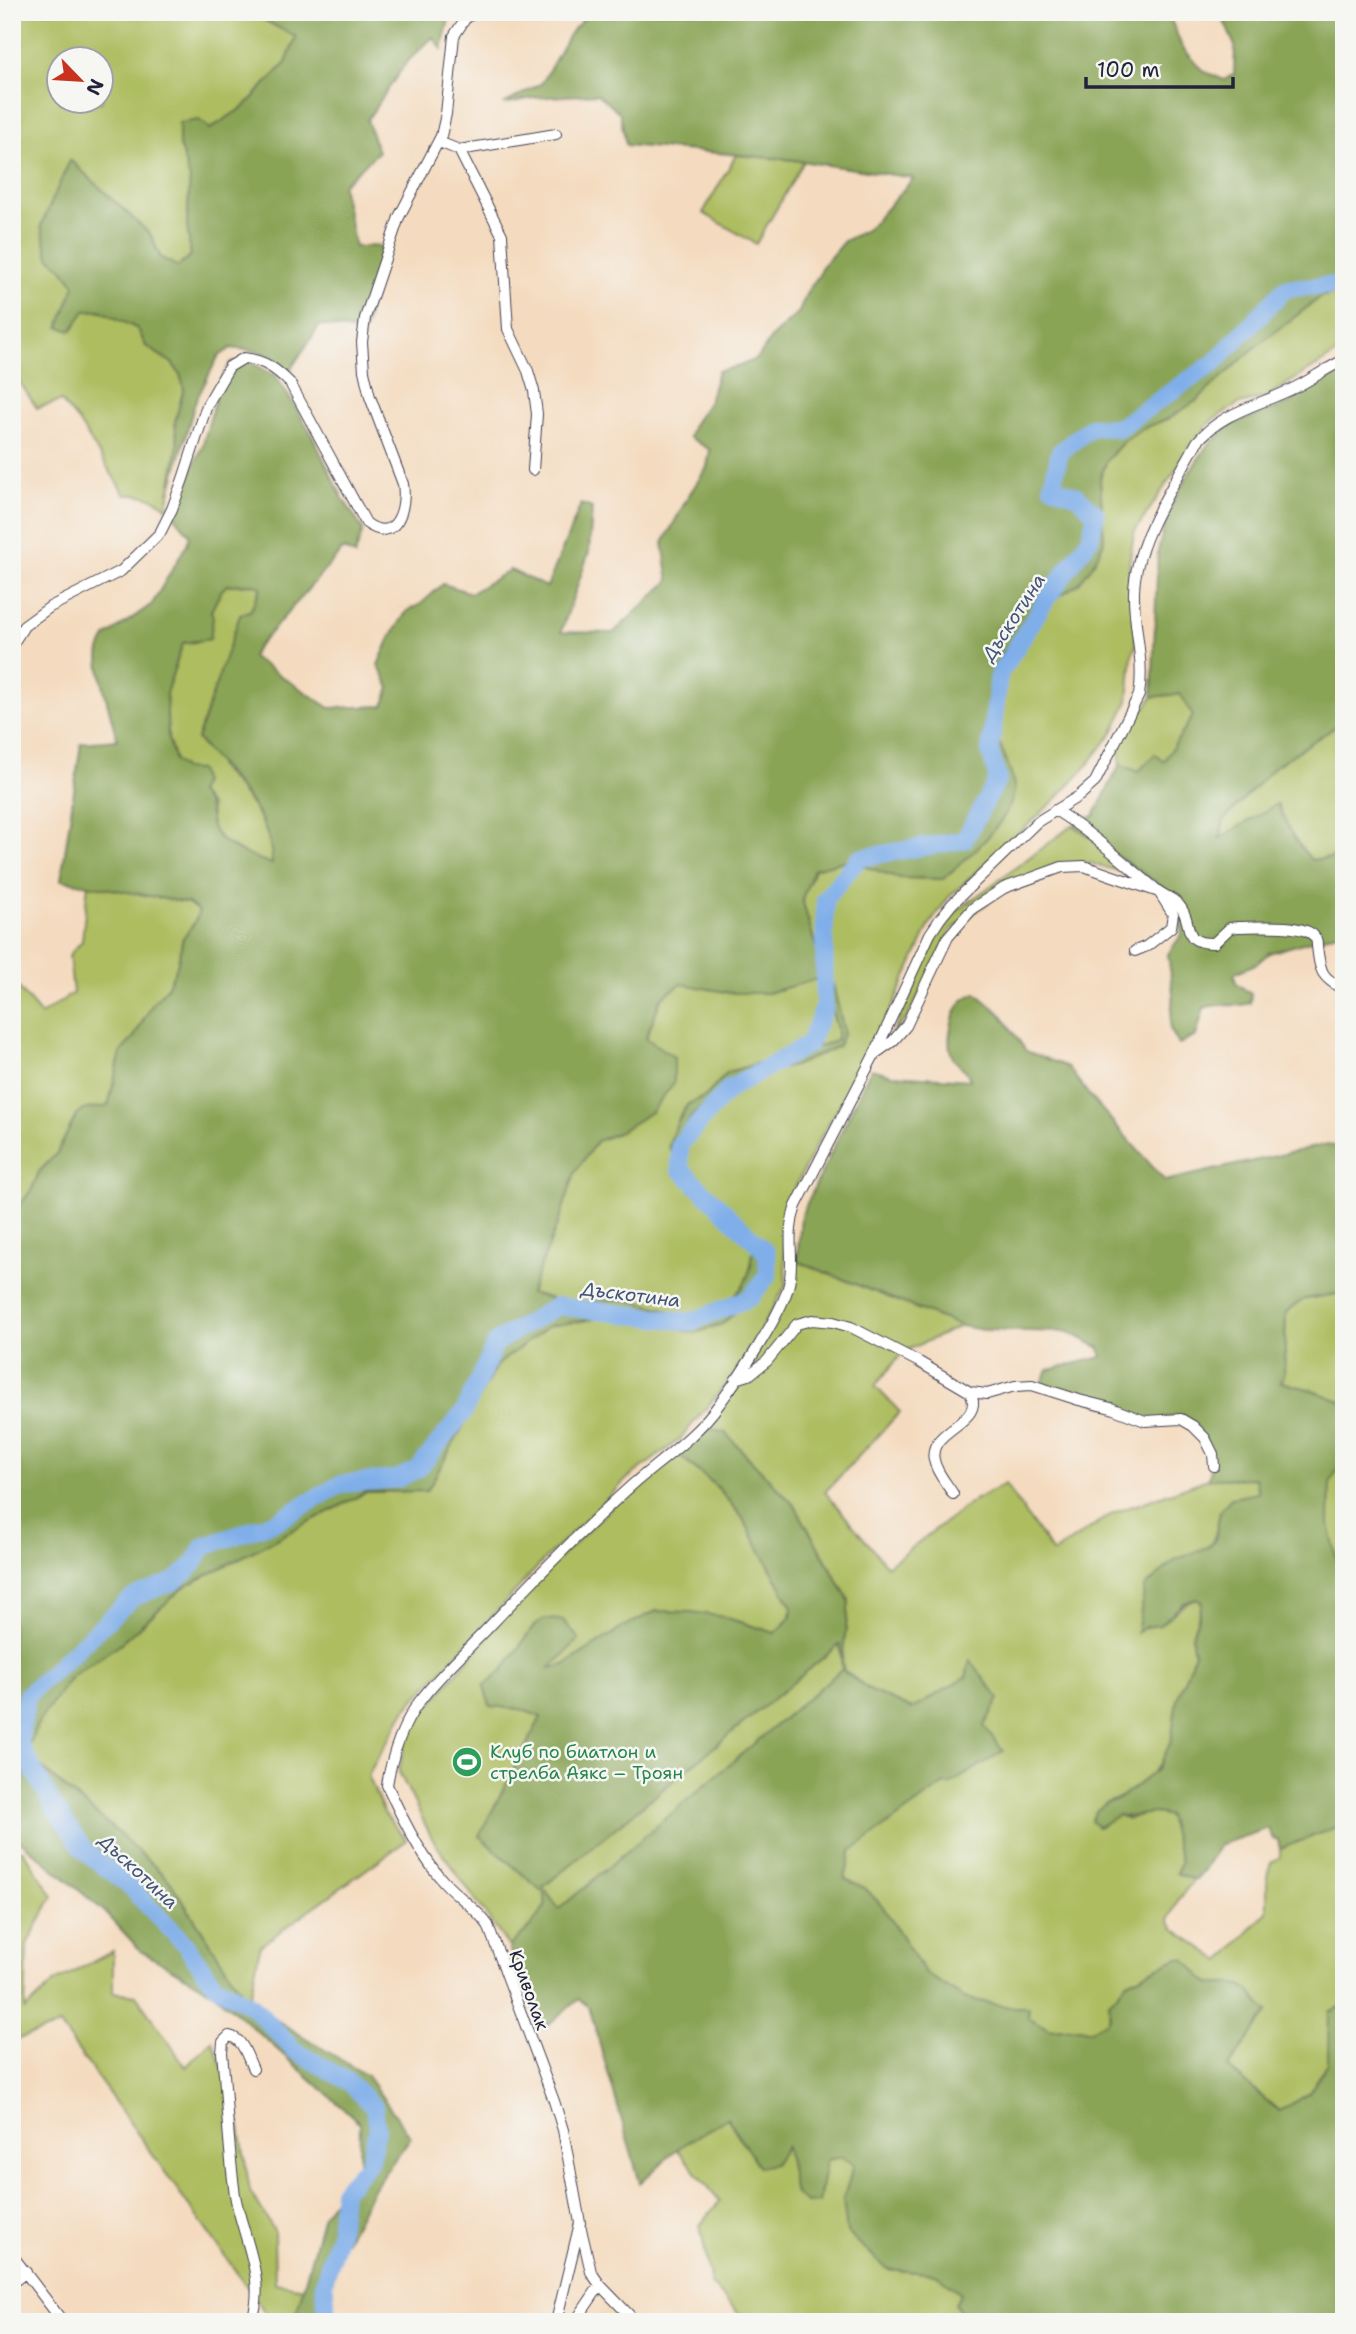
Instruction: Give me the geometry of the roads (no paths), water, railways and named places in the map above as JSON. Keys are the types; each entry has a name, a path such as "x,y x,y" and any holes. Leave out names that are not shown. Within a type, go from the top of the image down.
{"street":[{"path":"12,645 24,626 50,607 121,571 160,533 176,499 207,405 229,367 244,358 267,363 290,383 366,523 375,530 384,530 398,521 405,496 403,484 370,397 362,342 365,318 400,217 439,142 446,114 454,36 465,19 475,12"},
{"path":"439,142 459,150 556,135"},
{"path":"459,150 502,235 508,329 528,371 534,391 537,414 533,470"},
{"name":"Криволак","path":"556,2322 580,2223 563,2130 488,1925 482,1916 444,1882 412,1835 387,1785 398,1737 418,1703 588,1524 698,1429 719,1405 788,1289 792,1271 790,1221 796,1206 876,1053 930,934 952,904 1037,822 1079,796 1095,782 1139,695 1142,680 1134,623 1134,588 1141,551 1197,442 1209,427 1227,416 1295,387 1344,360"},
{"path":"1055,810 1091,834 1159,892 1180,906 1194,940 1214,943 1230,928 1238,927 1296,928 1310,933 1317,940 1322,974 1329,982 1344,989"},
{"path":"876,1053 893,1041 906,1026 948,937 973,908 1004,888 1074,865 1097,869 1159,892 1173,914 1171,927 1147,946 1135,951"},
{"path":"736,1379 749,1375 767,1361 797,1324 813,1320 833,1322 852,1327 970,1392 987,1394 1015,1386 1032,1385 1145,1421 1181,1419 1194,1426 1205,1438 1213,1454 1214,1466"},
{"path":"953,1494 934,1463 933,1454 943,1436 969,1416 974,1403 970,1392"},
{"path":"251,2322 258,2295 256,2276 235,2195 222,2053 223,2042 229,2036 239,2041 253,2069"},
{"path":"580,2223 591,2272 636,2322"},
{"path":"12,2255 63,2322"},
{"path":"12,2283 26,2272"},
{"path":"575,2322 600,2285"}],"waterway":[{"name":"Дъскотина","path":"328,2322 324,2282 339,2233 343,2191 369,2163 377,2130 374,2107 349,2082 294,2050 252,2006 215,1985 183,1942 127,1884 85,1851 53,1806 19,1743 27,1695 132,1598 175,1581 194,1564 203,1547 277,1521 341,1484 397,1479 418,1469 464,1412 496,1342 557,1306 690,1322 750,1298 768,1275 767,1253 680,1169 680,1144 729,1089 809,1044 824,1008 825,899 859,858 964,840 998,779 990,751 999,675 1045,601 1090,539 1096,514 1077,496 1052,486 1060,452 1091,427 1118,428 1214,363 1286,288 1344,285"}],"place":[{"name":"Клуб по биатлон и стрелба Аякс – Троян","path":"467,1762"}]}
